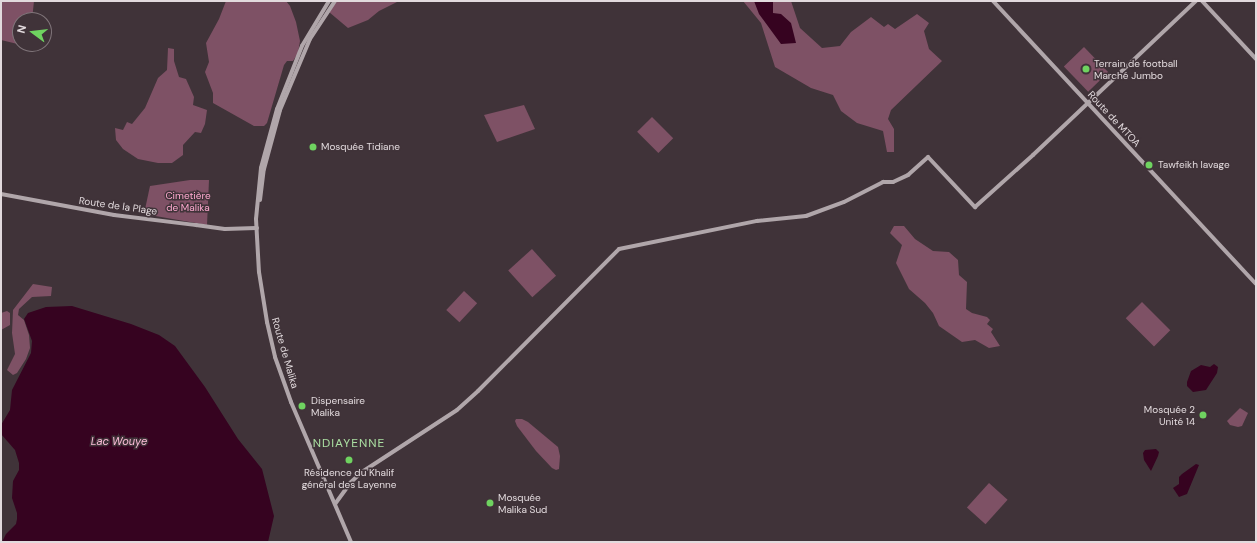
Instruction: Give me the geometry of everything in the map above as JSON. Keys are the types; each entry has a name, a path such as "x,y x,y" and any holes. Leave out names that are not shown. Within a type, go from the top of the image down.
{"street":[{"name":"Route de Malika","path":"329,1 302,46 271,128 261,168 257,194 257,228 259,272 264,304 276,357 292,402 351,542"},
{"name":"Route de Malika","path":"257,228 264,169 280,110 310,39 334,1"},
{"name":"Route de MTOA","path":"993,1 1256,284"},
{"path":"335,504 350,484 362,472 457,410 478,392 619,249 757,221 806,216 844,202 883,182 893,182 908,175 928,157 975,207 1033,155 1196,1"},
{"path":"1202,1 1256,59"},
{"name":"Route de la Plage","path":"1,194 114,214 225,229 257,228"}],"green space":[{"path":"1,1 34,1 33,12 12,12 12,43 1,40"},
{"path":"226,1 286,1 290,6 296,22 300,41 298,53 293,61 287,61 284,65 267,123 264,126 254,126 213,103 213,93 205,72 209,62 206,43 219,19"},
{"path":"337,1 399,1 379,11 368,20 348,28 329,12"},
{"path":"743,1 791,1 800,28 822,48 840,46 851,32 871,17 884,27 888,24 895,29 917,14 929,23 924,31 929,49 942,61 891,110 888,119 894,129 894,152 887,152 883,131 857,123 841,111 833,95 811,88 775,67 761,23"},
{"name":"Terrain de football Marché Jumbo","path":"1084,47 1108,72 1088,92 1064,66"},
{"path":"168,48 174,49 174,61 179,77 186,79 194,97 193,105 207,110 205,124 201,133 195,132 183,145 183,155 172,163 158,163 138,159 123,149 116,140 115,128 123,130 127,122 132,124 145,108 158,78 167,70"},
{"path":"524,105 535,129 497,142 484,115"},
{"path":"652,117 673,138 658,153 637,132"},
{"name":"Cimetière de Malika","path":"190,180 209,180 207,225 144,214 150,186"},
{"path":"894,226 904,226 915,239 933,251 949,252 958,260 959,275 967,282 966,309 972,313 987,317 990,320 987,324 993,329 991,332 1000,346 989,348 975,340 962,342 939,326 933,313 925,303 909,289 896,263 902,245 890,233"},
{"path":"532,249 556,276 532,297 508,270"},
{"path":"33,284 52,287 51,296 32,297 19,309 18,315 24,320 29,335 30,348 26,359 17,373 13,375 7,370 15,354 12,333 13,310"},
{"path":"464,291 477,303 459,322 446,310"},
{"path":"1142,302 1170,330 1154,347 1126,318"},
{"path":"7,311 10,313 10,325 1,330 1,313"},
{"path":"1240,408 1248,413 1242,426 1238,427 1230,425 1227,421"},
{"path":"516,419 522,419 528,422 558,447 560,456 559,469 556,470 552,468 536,451 517,426 515,421"},
{"path":"989,483 1008,500 985,524 967,508"}],"water":[{"path":"754,1 773,1 773,13 781,14 791,23 796,43 781,44 759,14"},
{"name":"Lac Wouye","path":"72,306 131,324 159,335 175,346 205,387 238,439 262,469 274,516 268,542 2,542 6,534 16,524 17,519 17,513 12,498 13,481 19,470 19,463 15,450 1,434 1,425 10,410 12,390 31,353 32,341 24,319 28,313 46,307"},
{"path":"1214,364 1218,367 1217,373 1206,390 1193,392 1187,386 1191,371 1201,365 1210,367"},
{"path":"1156,449 1159,452 1151,471 1144,460 1143,453 1145,450"},
{"path":"1196,464 1199,465 1187,494 1179,497 1173,488 1179,484 1179,477"}],"place":[{"name":"Terrain de football Marché Jumbo","path":"1086,69"},
{"name":"Mosquée Tidiane","path":"313,147"},
{"name":"Tawfeikh lavage","path":"1149,165"},
{"name":"Dispensaire Malika","path":"302,406"},
{"name":"Mosquée 2 Unité 14","path":"1203,415"},
{"name":"Résidence du Khalif général des Layenne","path":"349,460"},
{"name":"Mosquée Malika Sud","path":"490,503"}],"district":[{"name":"NDIAYENNE","path":"349,444"}]}
